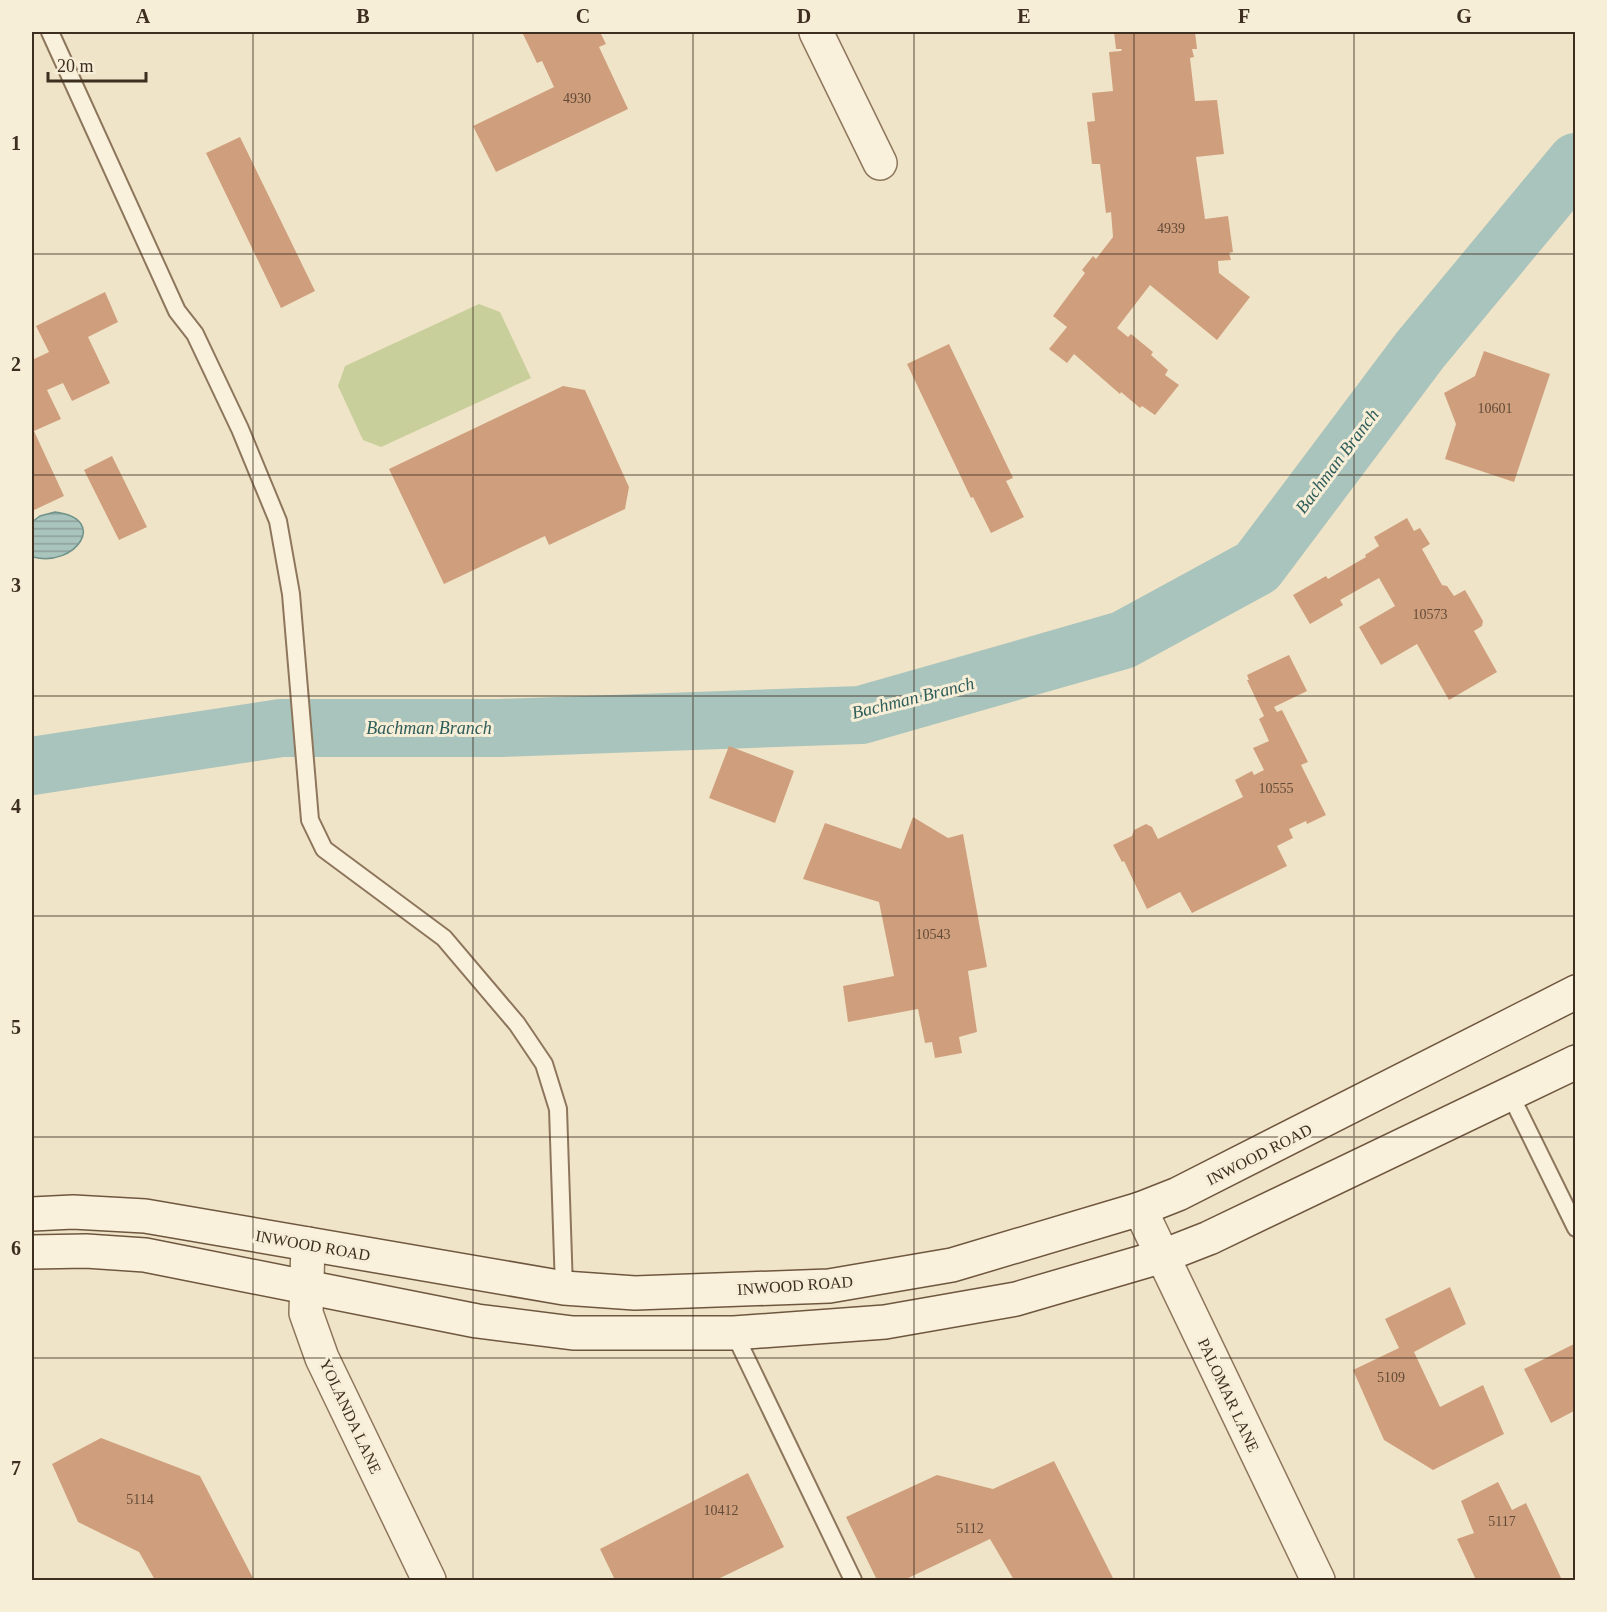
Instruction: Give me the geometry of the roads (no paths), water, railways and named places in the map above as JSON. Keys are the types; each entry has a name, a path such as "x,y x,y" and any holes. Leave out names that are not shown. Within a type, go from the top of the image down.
{"main road":[{"path":"816,32 880,163"},
{"name":"INWOOD ROAD","path":"32,1214 73,1212 145,1216 564,1288 635,1293 829,1286 952,1265 1140,1209 1223,1173 1575,992"},
{"path":"32,1252 86,1251 145,1255 477,1321 573,1333 734,1333 885,1322 1016,1299 1162,1256 1209,1238 1575,1062"},
{"name":"PALOMAR LANE","path":"1140,1209 1318,1581"},
{"name":"YOLANDA LANE","path":"308,1244 306,1313 322,1358 429,1581"},
{"path":"729,1290 734,1333"}],"lane":[{"path":"50,32 177,311 195,334 240,429 278,522 291,594 310,820 324,849 444,938 517,1024 544,1064 558,1109 564,1288"},
{"path":"1510,1094 1575,1228"},
{"path":"734,1333 853,1581"}],"water":[{"path":"55,512 72,516 81,524 83,532 80,541 62,556 48,559 33,557 32,522 40,516"}],"waterway":[{"name":"Bachman Branch","path":"32,766 281,728 500,728 861,715 1123,640 1257,567 1420,350 1576,162"}]}
